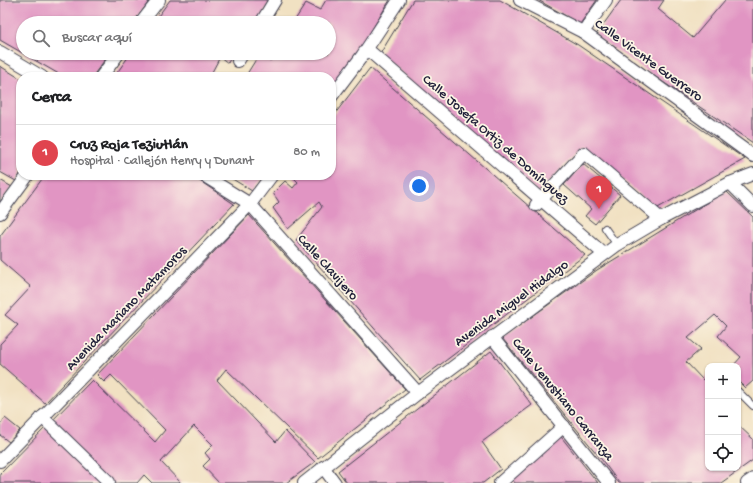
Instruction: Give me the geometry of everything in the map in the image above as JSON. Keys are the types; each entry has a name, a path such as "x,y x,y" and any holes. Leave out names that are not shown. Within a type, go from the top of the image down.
{"street":[{"path":"147,16 159,0"},
{"path":"265,16 275,0"},
{"path":"336,91 365,52 399,0"},
{"name":"Calle Vicente Guerrero","path":"520,0 583,32 753,156"},
{"path":"583,32 606,0"},
{"path":"0,52 34,72"},
{"name":"Calle Josefa Ortiz de Domínguez","path":"365,52 601,257"},
{"path":"105,72 114,60"},
{"path":"540,204 585,155 659,220"},
{"name":"Avenida Miguel Hidalgo","path":"304,483 418,393 617,245 659,220 753,174"},
{"path":"0,213 24,180"},
{"name":"Calle Clavijero","path":"211,180 250,204 418,393"},
{"name":"Avenida Mariano Matamoros","path":"0,461 250,204 268,180"},
{"path":"730,184 753,206"},
{"name":"Calle Venustiano Carranza","path":"492,337 609,483"},
{"path":"42,417 109,482"},
{"path":"500,483 564,426"},
{"path":"323,467 335,483"},
{"path":"747,483 753,479"}],"lane":[{"path":"605,228 617,245"},
{"path":"741,394 753,406"}],"building":[{"path":"0,0 150,0 138,16 16,16 16,49 0,40"},
{"path":"170,0 271,0 262,16 158,16"},
{"path":"326,0 390,0 355,57 336,82 336,72 248,72 256,60 336,60 336,16 298,16 306,3 320,10"},
{"path":"413,0 500,0 578,45 745,159 656,209 600,160 581,147 539,193 380,54"},
{"path":"538,0 597,0 580,24"},
{"path":"621,0 664,0 658,9 693,38 725,0 753,0 753,143 595,36"},
{"path":"35,60 105,60 96,72 55,72"},
{"path":"126,60 218,60 212,72 118,72"},
{"path":"0,66 16,76 17,180 16,181 0,172"},
{"path":"370,68 585,255 420,380 296,240 322,207 319,202 288,229 273,208 279,202 273,193 285,181 293,188 298,182 296,180 336,180 336,112"},
{"path":"583,164 620,195 595,224 585,216 591,209 564,185"},
{"path":"0,180 12,187 0,202"},
{"path":"41,180 198,180 234,204 45,403 0,364 0,344 18,325 5,315 31,287 0,260 0,236"},
{"path":"234,180 260,180 252,191"},
{"path":"726,191 753,217 753,381 745,388 741,384 741,363 736,363 741,357 718,336 726,326 715,315 688,338 701,349 686,362 703,380 705,378 705,471 738,471 721,483 619,483 602,460 502,338 597,270"},
{"path":"249,215 405,389 318,458 226,369 217,380 276,442 285,431 315,462 286,483 219,483 203,466 210,459 205,453 213,445 194,426 161,462 181,483 152,483 144,475 137,483 0,483 0,474 92,380 155,442 165,430 111,375 104,382 97,375"},
{"path":"491,351 532,405 482,442 501,469 483,483 347,483 338,471"},
{"path":"5,418 20,430 9,442 0,435 0,425"},
{"path":"741,428 753,439 753,460 741,469"},
{"path":"558,433 598,483 515,483 511,478"}],"place":[{"name":"Cruz Roja Teziutlán","path":"599,209"}]}
